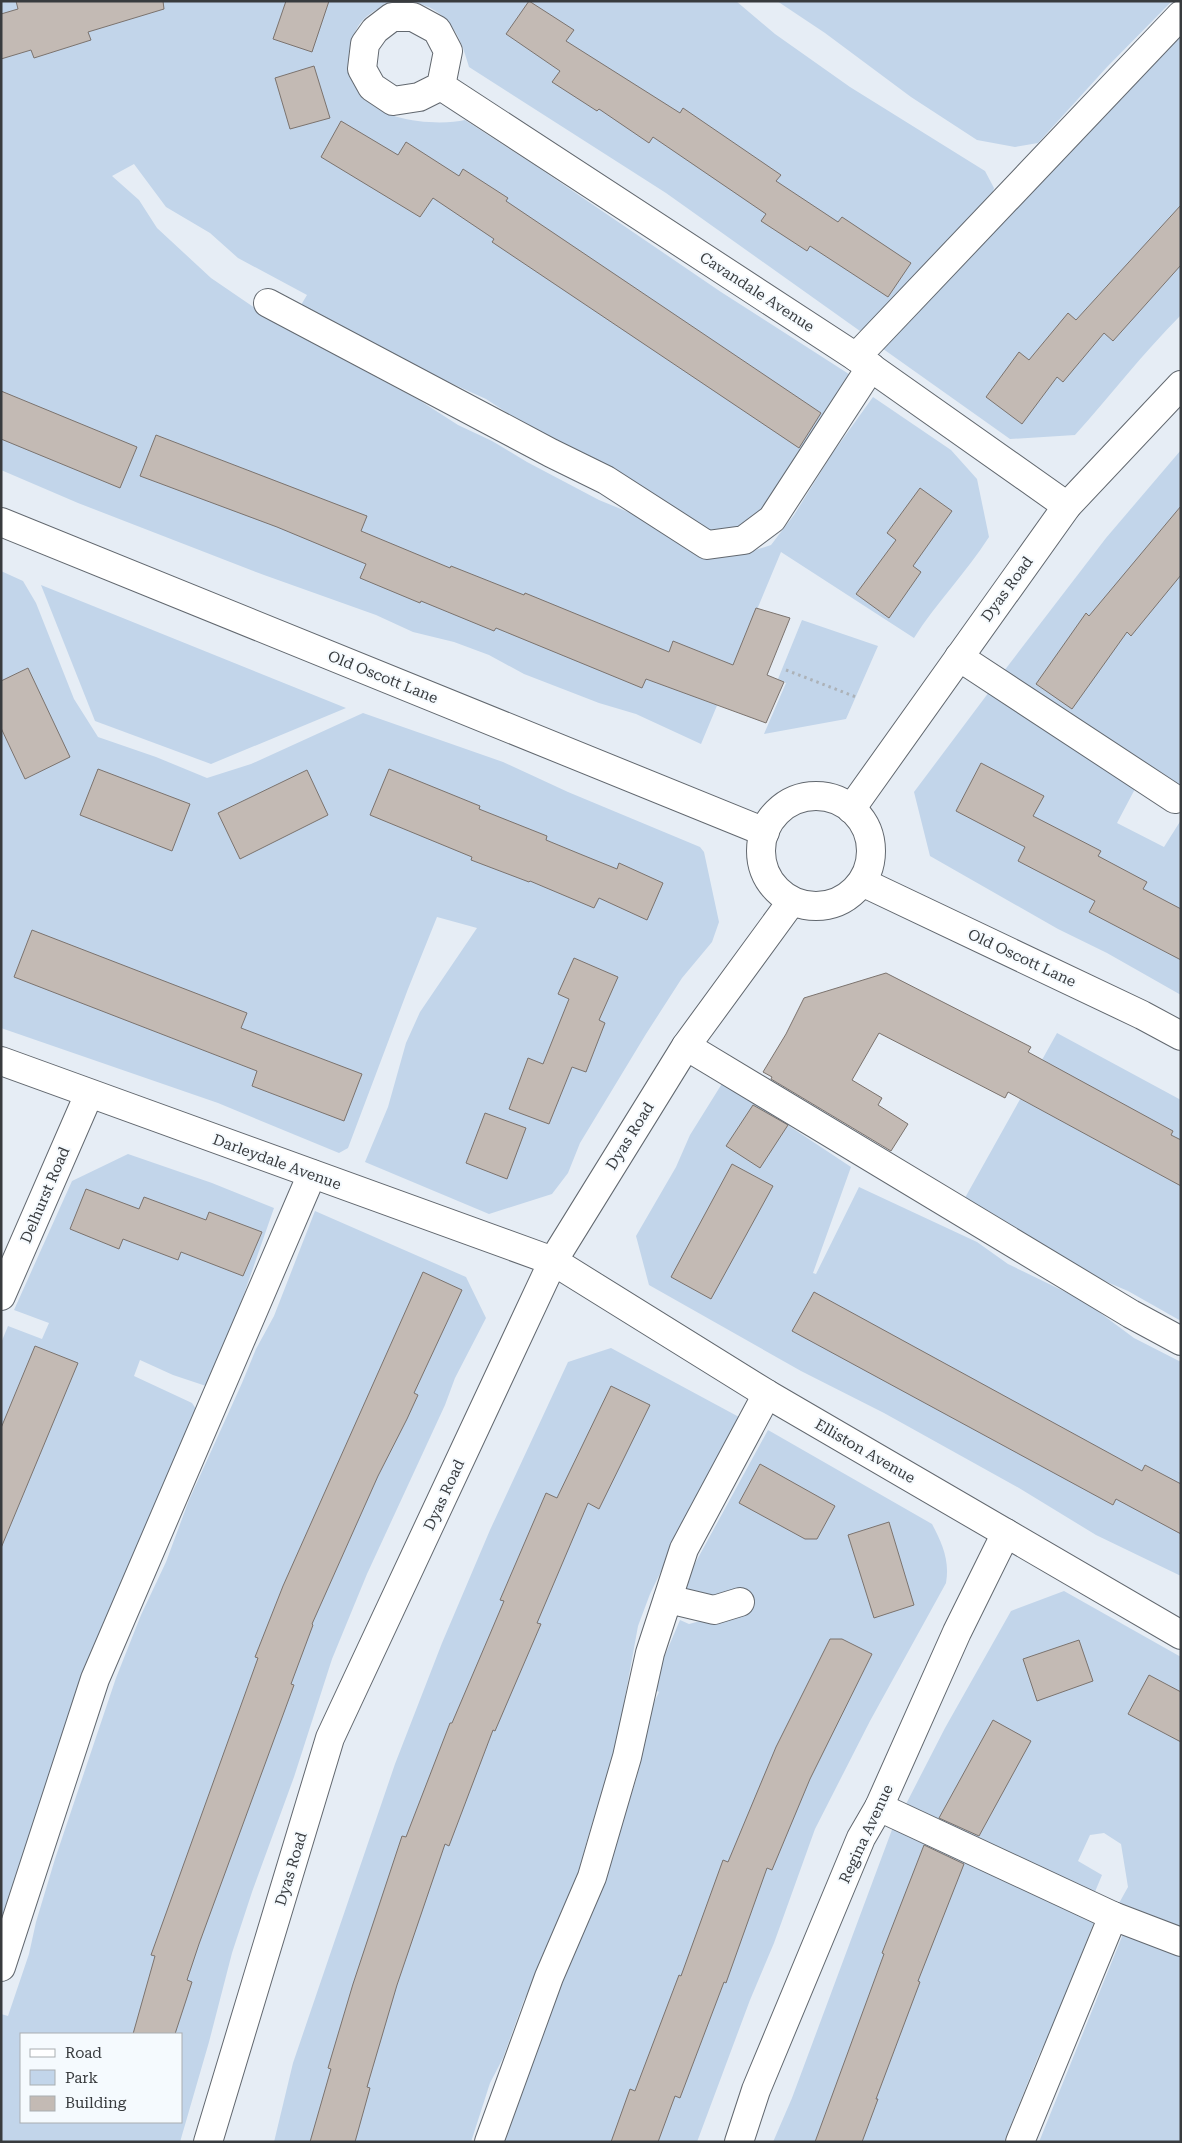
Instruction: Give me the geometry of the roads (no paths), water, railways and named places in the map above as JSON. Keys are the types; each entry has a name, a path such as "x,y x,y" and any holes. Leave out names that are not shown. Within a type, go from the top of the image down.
{"street":[{"path":"268,303 550,453 606,480 707,545 744,540 772,519 864,362 1181,15"},
{"name":"Cavandale Avenue","path":"441,86 864,362 1067,506"},
{"name":"Dyas Road","path":"851,809 1067,506 1181,385"},
{"name":"Old Oscott Lane","path":"1,522 765,832"},
{"path":"959,657 1175,799"},
{"path":"820,796 836,800 851,809 862,820 869,835 871,851 869,867 862,882 845,898 823,906 807,906 792,901 778,892 768,879 763,864 761,847 765,832 773,816 786,805 802,798 820,796"},
{"name":"Old Oscott Lane","path":"862,882 1142,1015 1181,1036"},
{"name":"Dyas Road","path":"208,2142 330,1738 552,1261 686,1046 792,901"},
{"path":"686,1046 1131,1314 1181,1341"},
{"name":"Darleydale Avenue","path":"1,1061 552,1261"},
{"name":"Delhurst Road","path":"1,1296 89,1094"},
{"path":"1,1967 95,1679 312,1174"},
{"name":"Elliston Avenue","path":"552,1261 767,1394 1181,1636"},
{"path":"489,2142 549,1977 592,1877 627,1757 650,1653 684,1549 767,1394"},
{"name":"Regina Avenue","path":"739,2142 756,2090 861,1838 879,1808 957,1632 1006,1533"},
{"path":"668,1599 714,1610 740,1602"},
{"path":"879,1808 1113,1916 1181,1942"},
{"path":"1020,2142 1113,1916"}]}
